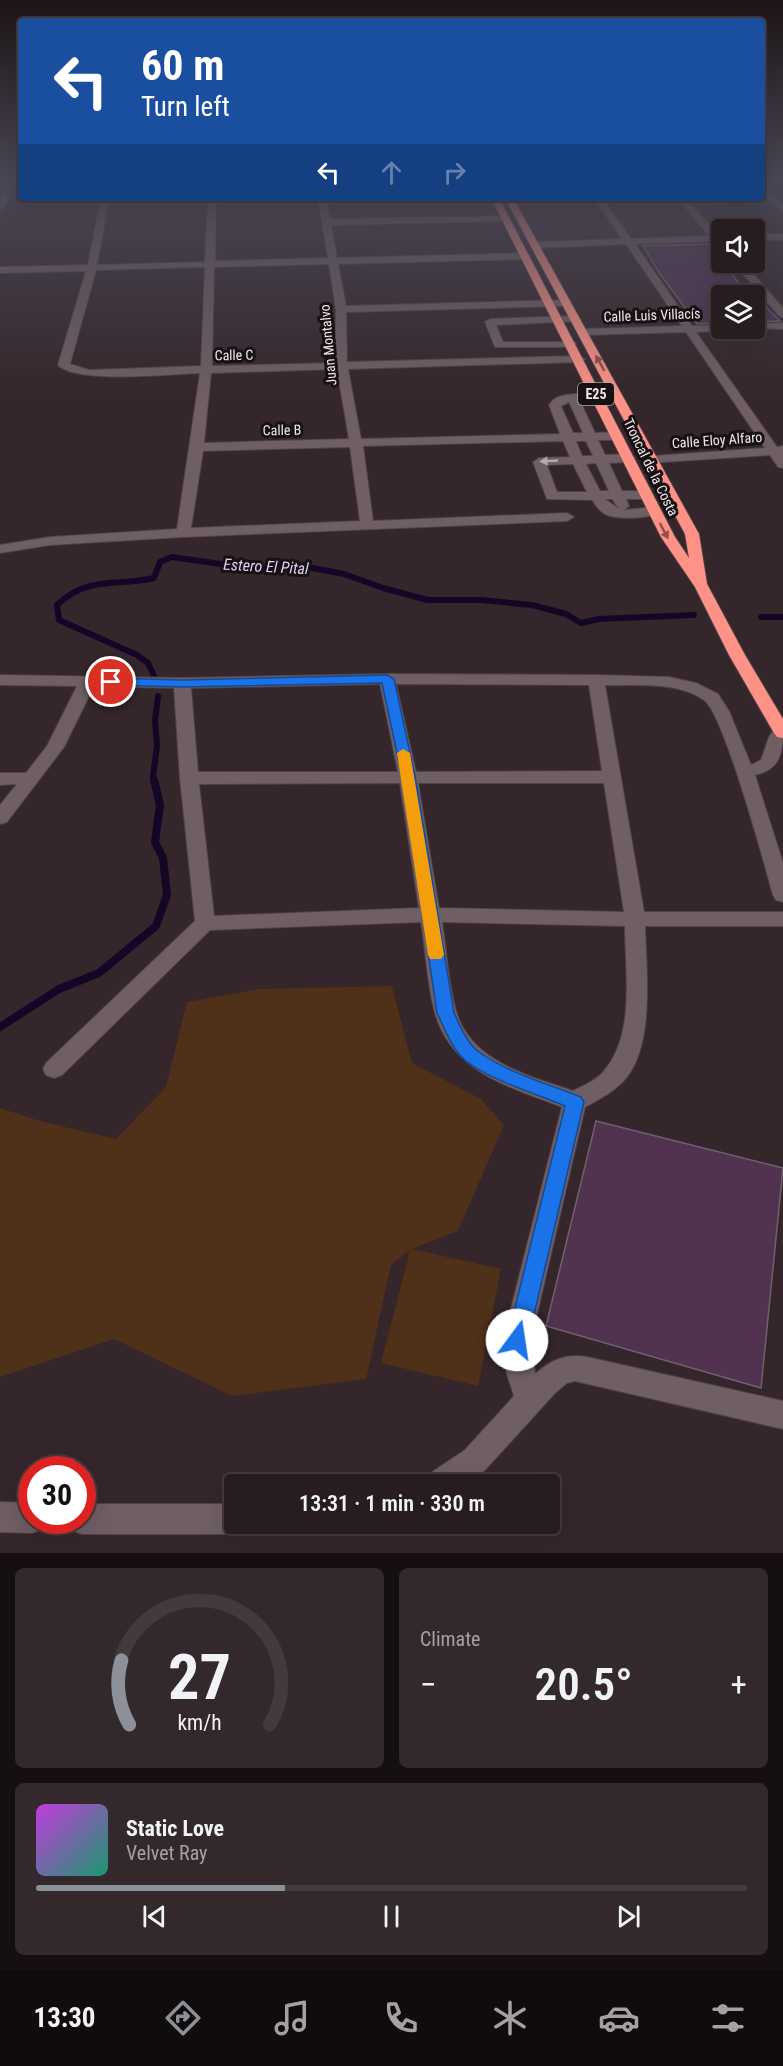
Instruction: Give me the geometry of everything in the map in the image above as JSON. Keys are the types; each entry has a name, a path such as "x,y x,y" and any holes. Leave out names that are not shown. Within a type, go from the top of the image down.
{"highway":[{"name":"Troncal de la Costa","path":"524,252 629,458 645,495 674,547 702,587 737,655 782,731"},
{"name":"Troncal de la Costa","path":"539,252 692,534 702,587"}],"street":[{"name":"Calle C","path":"95,252 66,366 89,373 579,360"},
{"path":"183,533 206,371 210,252"},
{"name":"Juan Montalvo","path":"330,252 341,309 342,367 356,443 367,526"},
{"path":"637,252 687,329 779,451 783,464"},
{"path":"0,270 526,256"},
{"path":"747,273 783,314"},
{"path":"341,309 566,303"},
{"path":"571,344 499,345 490,322 574,319"},
{"path":"765,327 783,326"},
{"name":"Calle Luis Villacís","path":"583,332 711,328"},
{"path":"597,397 560,400 555,404 596,496 607,510 625,513 654,511"},
{"path":"573,398 625,513"},
{"name":"Calle B","path":"197,447 617,436"},
{"name":"Calle Eloy Alfaro","path":"653,460 779,451"},
{"path":"629,458 539,462 552,496 645,495"},
{"path":"0,549 50,542 183,533 567,517"},
{"path":"387,679 408,776 446,1013 456,1036 472,1056 498,1071 575,1102"},
{"path":"0,680 182,683 387,679 596,680 669,682 690,687 712,698 721,711 745,771 783,895"},
{"path":"530,1400 519,1371 517,1340 575,1102 611,1080 628,1055 636,1019 635,919 610,777 596,680"},
{"path":"0,818 55,747 88,681"},
{"path":"182,683 189,778 205,923"},
{"path":"745,771 764,769 772,764 775,757 774,747 782,731"},
{"path":"189,778 610,777"},
{"path":"0,779 31,778"},
{"path":"54,1069 205,923 429,915 783,919"},
{"path":"456,1474 475,1460 545,1383 560,1371 575,1368 783,1415"},
{"path":"0,1517 18,1518"},
{"path":"96,1519 224,1519"}],"shaded area":[{"path":"392,986 412,1063 481,1099 504,1125 458,1231 412,1249 501,1269 478,1386 381,1363 410,1250 391,1265 366,1379 232,1396 114,1339 0,1377 0,1108 40,1121 116,1139 166,1087 187,1002 260,989"}],"building":[{"path":"647,252 711,252 711,273 731,273 740,285 711,285 711,323 697,324"},
{"path":"765,306 780,321 765,322"},
{"path":"596,1121 783,1168 761,1388 546,1326"}],"waterway":[{"name":"Estero El Pital","path":"156,680 148,663 137,655 59,620 57,605 80,589 154,578 160,562 172,557 256,569 302,566 344,574 383,588 428,600 481,600 532,605 566,614 581,623 599,619 694,615"},
{"name":"Estero El Pital","path":"761,617 783,617"},
{"name":"Estero El Pital","path":"154,782 157,746 155,721 158,696"},
{"name":"Estero El Pital","path":"0,1027 59,989 99,973 156,926 167,895 163,858 155,842 160,805 154,780"}],"slow traffic":[{"path":"403,753 436,955"}],"route":[{"path":"111,682 387,679 408,776 446,1013 456,1036 472,1056 498,1071 575,1102 517,1340"}]}
